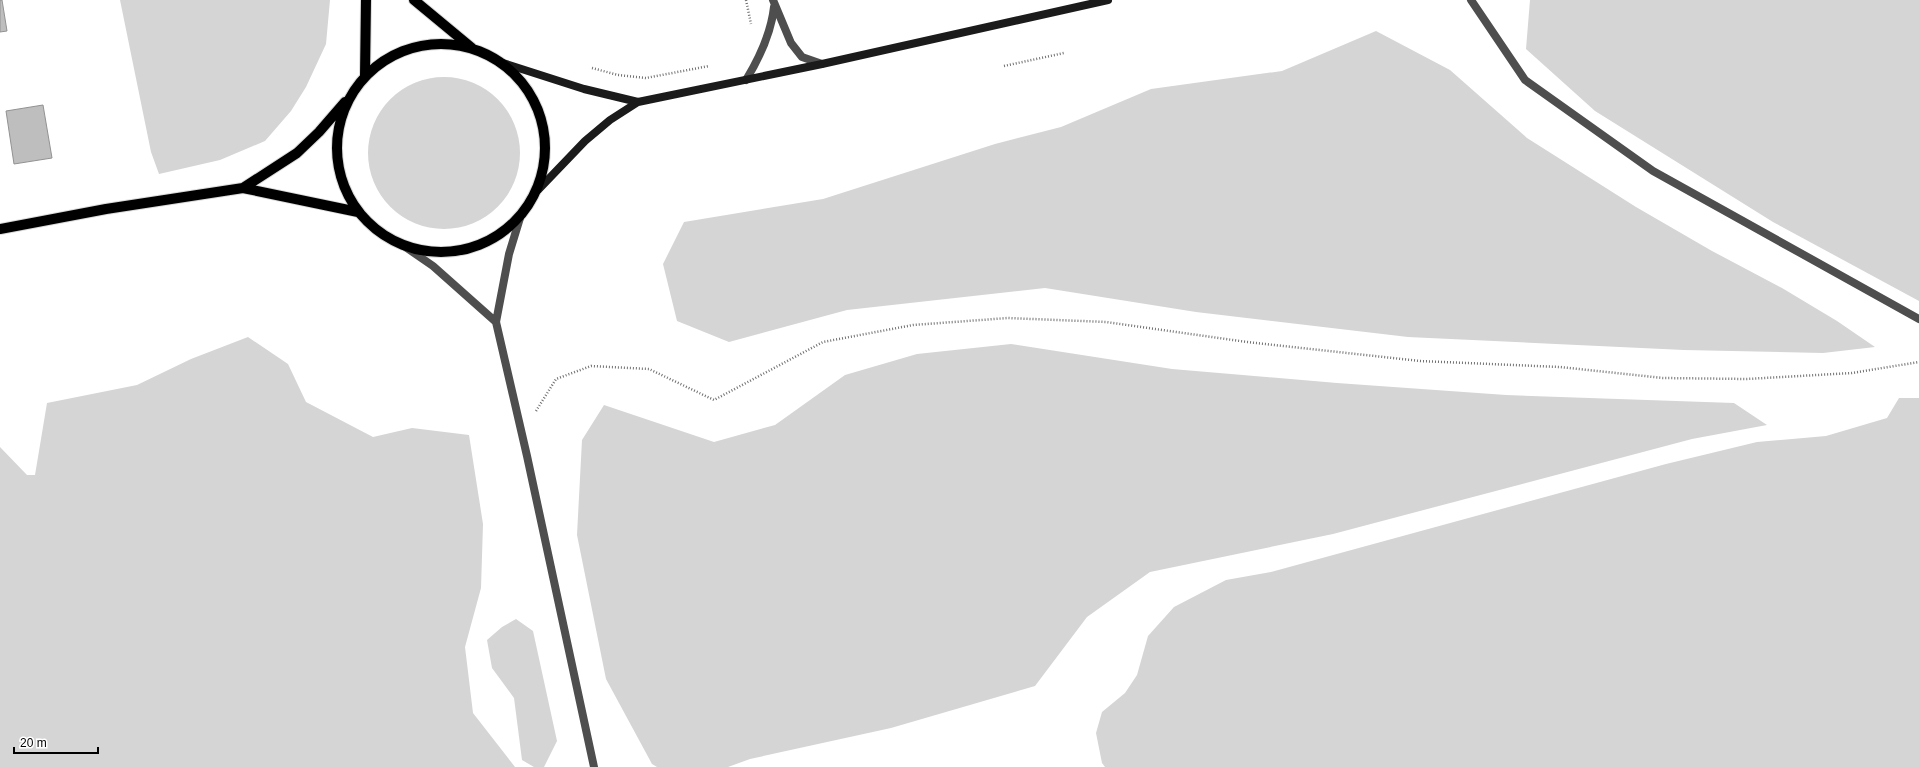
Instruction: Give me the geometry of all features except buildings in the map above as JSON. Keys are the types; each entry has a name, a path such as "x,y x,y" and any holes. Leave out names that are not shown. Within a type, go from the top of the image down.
{"main road":[{"path":"365,76 366,0"},
{"path":"414,0 472,48"},
{"path":"351,94 339,123 336,154 343,184 358,212 378,232 404,246 435,252 466,250 495,238 520,218 538,190 585,141 610,120 638,102 822,64 1108,0"},
{"path":"242,188 297,154 320,132 365,76 387,58 414,46 443,43 472,48 488,54 503,63 584,89 638,102"},
{"path":"503,63 528,88 543,120 546,156 538,190"},
{"path":"0,229 106,209 242,188 358,212"}],"street":[{"path":"1471,0 1525,80 1653,172 1919,319"},
{"path":"773,3 791,43 802,57 822,64"},
{"path":"746,80 762,50 772,24 773,3"},
{"path":"520,218 509,254 496,322 529,463 594,767"},
{"path":"404,246 433,266 496,322"}],"path":[{"path":"746,0 752,28"},
{"path":"1004,66 1064,53"},
{"path":"592,68 618,75 646,78 715,65"},
{"path":"535,417 536,409 556,380 591,366 649,369 714,400 823,342 913,325 1008,318 1106,322 1247,342 1420,361 1560,367 1664,378 1747,379 1845,374 1919,362"}],"shaded area":[{"path":"120,0 330,0 326,44 306,87 291,111 265,141 220,160 159,174 151,152"},
{"path":"1530,0 1919,0 1919,301 1773,222 1595,111 1526,49"},
{"path":"1376,31 1450,70 1527,138 1636,207 1712,251 1782,288 1837,321 1875,347 1823,353 1684,350 1408,337 1196,312 1045,288 847,310 729,342 677,321 663,264 684,222 823,199 995,144 1061,127 1151,89 1282,71"},
{"path":"444,77 473,83 480,86 498,99 511,117 514,124 520,153 514,182 511,189 498,207 480,220 473,223 444,229 415,223 408,220 390,207 377,189 374,182 368,153 374,124 377,117 390,99 408,86 415,83"},
{"path":"248,337 288,364 306,402 373,437 412,428 469,435 483,524 481,588 465,647 473,713 515,767 0,767 0,447 27,475 35,475 47,403 137,385 191,359"},
{"path":"1011,344 1172,369 1337,383 1506,395 1734,403 1767,425 1692,439 1333,534 1150,572 1087,617 1035,686 891,728 750,759 728,767 657,767 652,764 606,679 577,535 582,440 604,405 714,442 775,425 845,375 917,354"},
{"path":"1899,398 1919,398 1919,767 1105,767 1102,763 1096,733 1102,712 1125,693 1137,675 1148,636 1174,607 1226,580 1271,572 1666,464 1757,442 1826,436 1887,418"},
{"path":"516,619 533,631 557,741 544,767 534,767 522,760 514,698 492,668 487,640 502,627"}]}
